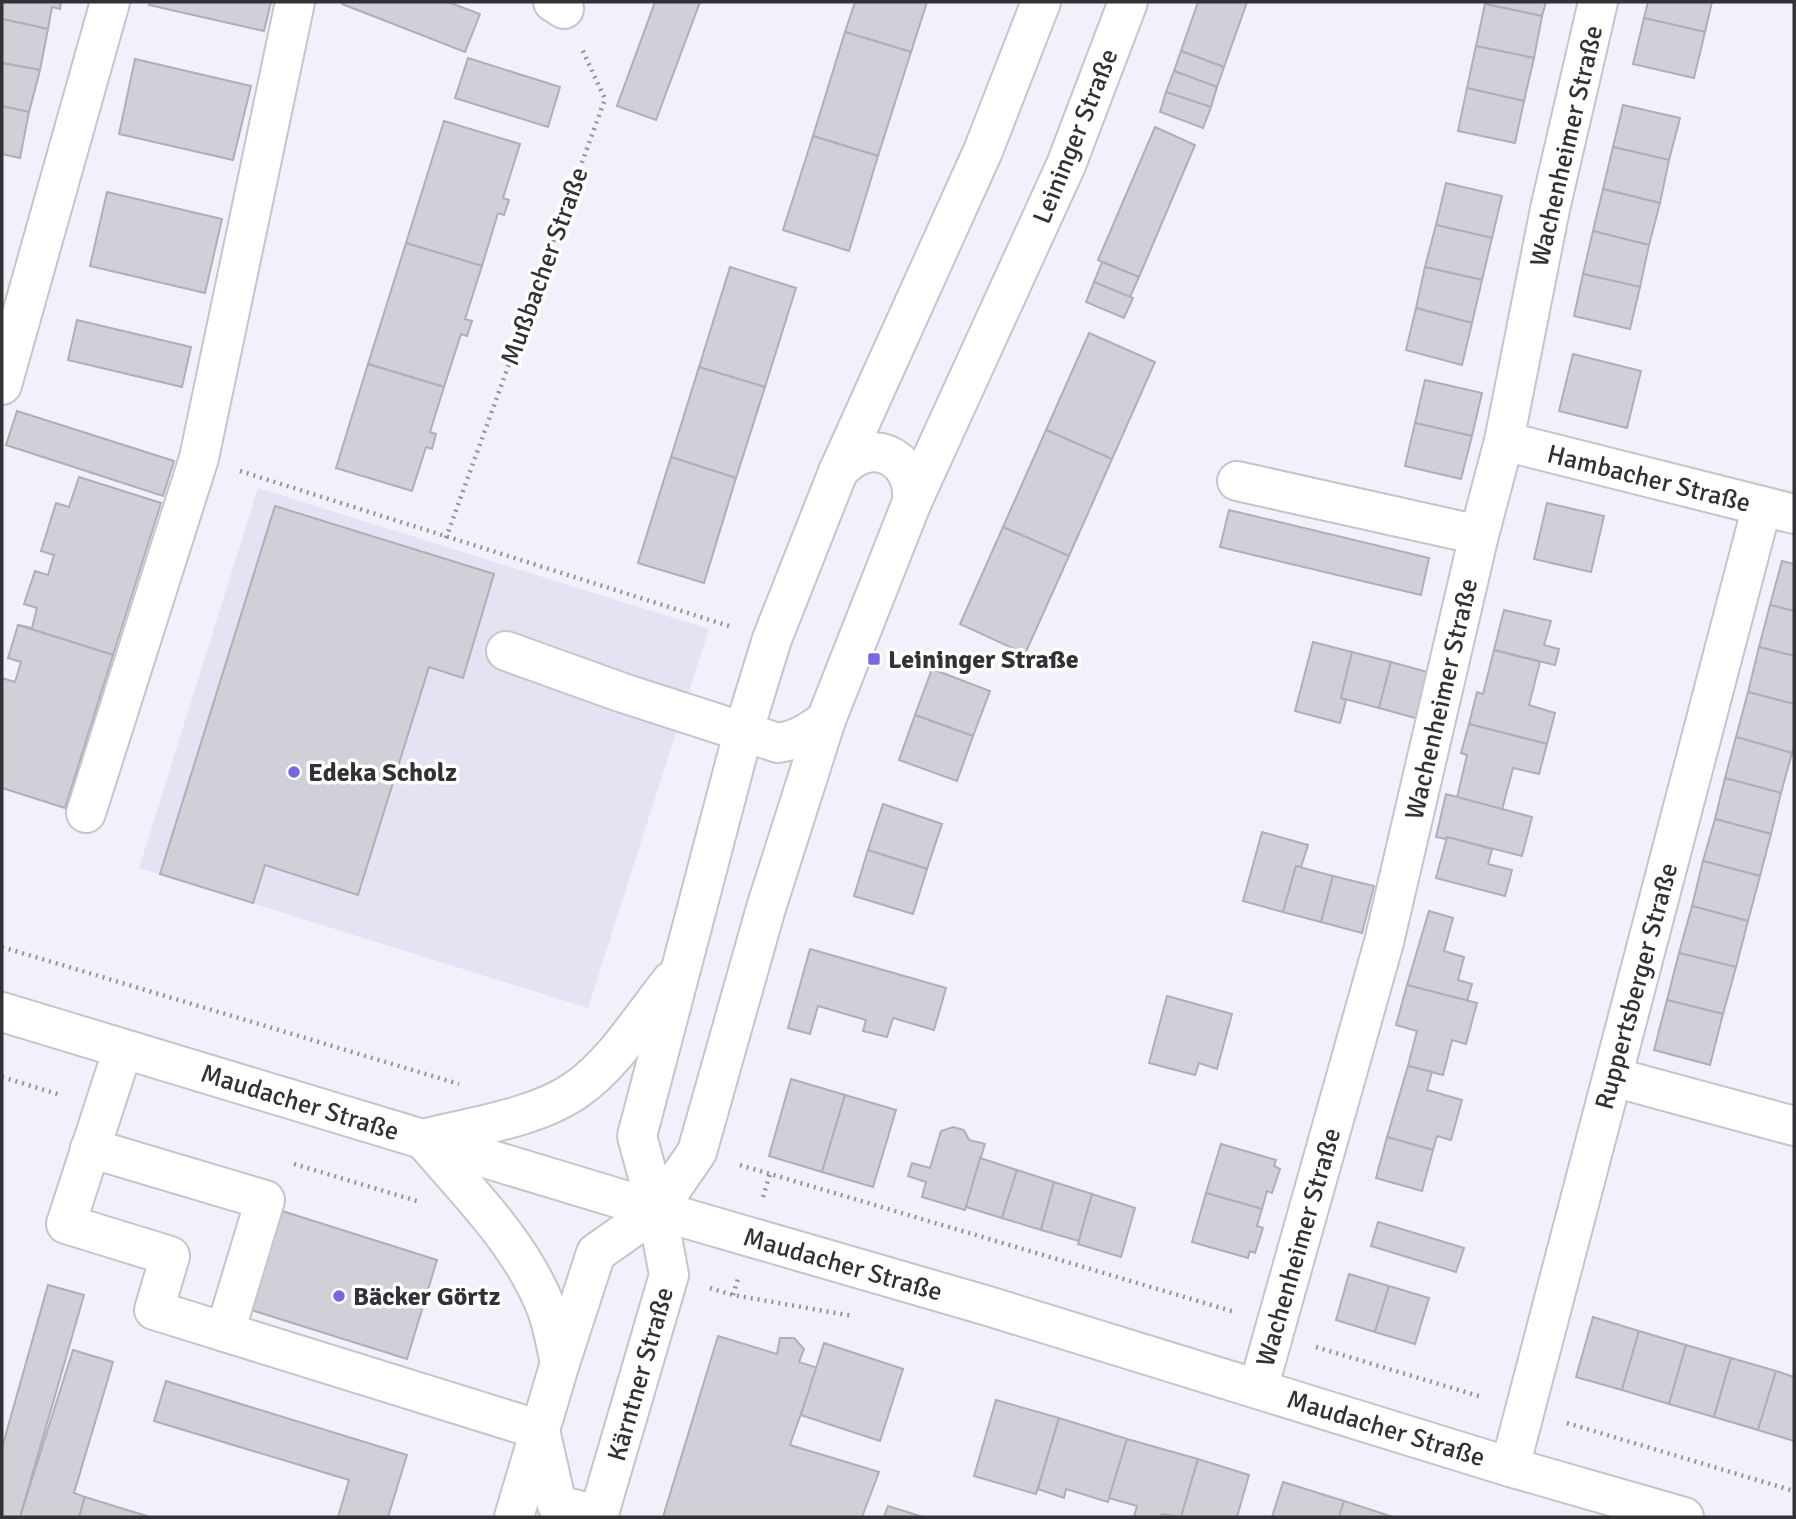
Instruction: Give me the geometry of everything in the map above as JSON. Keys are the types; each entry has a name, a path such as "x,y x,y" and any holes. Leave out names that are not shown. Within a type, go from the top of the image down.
{"street":[{"path":"2,385 110,2"},
{"path":"86,813 199,458 296,2"},
{"path":"514,1517 596,1253 657,1210 637,1136 743,733 772,639 838,472 983,151 1041,2"},
{"name":"Leininger Straße","path":"657,1210 697,1152 766,908 826,719 912,502 1066,165 1128,2"},
{"name":"Wachenheimer Straße","path":"1258,1389 1384,942 1479,535 1504,442 1550,209 1598,2"},
{"name":"Hambacher Straße","path":"1504,442 1778,510"},
{"path":"838,472 846,462 857,455 883,453 894,457 911,477 914,490 912,502"},
{"path":"1237,481 1479,535"},
{"name":"Ruppertsberger Straße","path":"1510,1466 1613,1077 1778,510"},
{"path":"506,651 778,743 806,735 826,719"},
{"path":"560,1363 547,1311 530,1272 497,1225 423,1139 541,1109 576,1091 600,1070 679,971"},
{"name":"Maudacher Straße","path":"2,1012 1684,1517"},
{"path":"123,1049 66,1224 170,1256 154,1310 540,1430"},
{"path":"1613,1077 1794,1126"},
{"path":"90,1147 265,1200 225,1332"},
{"name":"Kärntner Straße","path":"598,1516 668,1275 657,1210"},
{"path":"540,1430 557,1505 598,1516"}],"path":[{"name":"Mußbacher Straße","path":"446,538 605,99 559,5"},
{"path":"199,458 772,639"},
{"path":"2,947 463,1085"}],"shaded area":[{"path":"258,488 709,629 588,1008 139,868"}],"building":[{"path":"2,2 61,2 60,9 52,7 48,29 2,19"},
{"path":"150,2 271,2 264,31 149,5"},
{"path":"342,2 448,2 480,14 465,52"},
{"path":"655,2 700,2 656,120 617,106"},
{"path":"855,2 927,2 911,52 845,32"},
{"path":"1198,2 1247,2 1224,67 1181,51"},
{"path":"1546,2 1542,16 1485,4"},
{"path":"1648,2 1712,2 1705,32 1644,18"},
{"path":"1485,4 1542,16 1534,58 1476,46"},
{"path":"1644,18 1705,32 1694,78 1633,64"},
{"path":"2,19 48,29 40,70 2,63"},
{"path":"845,32 911,52 878,156 813,136"},
{"path":"1476,46 1534,58 1524,101 1467,88"},
{"path":"1181,51 1224,67 1217,87 1174,71"},
{"path":"468,58 560,87 548,127 455,98"},
{"path":"135,59 251,86 233,160 119,134"},
{"path":"2,63 40,70 29,112 2,106"},
{"path":"1174,71 1217,87 1211,107 1166,92"},
{"path":"1467,88 1524,101 1515,143 1458,131"},
{"path":"1166,92 1211,107 1203,128 1160,112"},
{"path":"1623,105 1680,118 1669,160 1613,147"},
{"path":"2,106 29,112 20,158 2,154"},
{"path":"444,121 520,144 503,198 509,200 504,215 498,213 482,266 406,243"},
{"path":"1155,127 1195,145 1139,277 1098,260"},
{"path":"813,136 878,156 849,251 783,230"},
{"path":"1613,147 1669,160 1660,203 1603,189"},
{"path":"1446,183 1502,196 1492,238 1436,225"},
{"path":"1603,189 1660,203 1649,245 1593,231"},
{"path":"107,192 222,219 205,293 90,266"},
{"path":"1436,225 1492,238 1482,280 1425,267"},
{"path":"1593,231 1649,245 1640,287 1583,274"},
{"path":"406,243 482,266 465,319 472,321 467,336 461,334 444,387 368,364"},
{"path":"1102,262 1139,277 1130,297 1094,282"},
{"path":"730,267 796,288 765,387 699,367"},
{"path":"1425,267 1482,280 1472,323 1416,308"},
{"path":"1583,274 1640,287 1630,329 1574,316"},
{"path":"1094,282 1133,298 1124,318 1086,302"},
{"path":"1416,308 1472,323 1462,365 1406,350"},
{"path":"77,320 191,347 182,387 68,360"},
{"path":"1089,333 1155,362 1112,459 1046,430"},
{"path":"1573,354 1641,371 1627,428 1559,411"},
{"path":"368,364 444,387 430,432 436,434 432,449 426,447 412,491 336,468"},
{"path":"699,367 765,387 736,478 671,457"},
{"path":"1425,380 1482,393 1472,436 1415,423"},
{"path":"17,411 174,461 163,496 6,445"},
{"path":"1415,423 1472,436 1461,479 1405,466"},
{"path":"1046,430 1112,459 1069,556 1003,527"},
{"path":"671,457 736,478 704,583 638,563"},
{"path":"79,477 161,503 113,655 18,625 32,628 37,608 24,604 35,571 48,575 54,555 41,551 56,503 69,507"},
{"path":"1547,503 1604,516 1591,572 1534,559"},
{"name":"Edeka Scholz","path":"275,506 494,574 463,678 429,667 358,895 265,865 253,903 160,874"},
{"path":"1229,510 1429,558 1421,595 1220,547"},
{"path":"1003,527 1069,556 1025,654 960,624"},
{"path":"1782,561 1794,564 1794,611 1770,605"},
{"path":"1770,605 1794,611 1794,656 1759,647"},
{"path":"1504,610 1551,621 1544,645 1559,649 1555,665 1494,650"},
{"path":"18,625 113,655 65,808 2,788 2,678 15,682 21,662 8,658"},
{"path":"1313,642 1352,652 1341,698 1346,700 1340,723 1295,711"},
{"path":"1759,647 1794,656 1794,704 1748,692"},
{"path":"1494,650 1540,662 1529,705 1555,713 1547,744 1469,724 1477,692 1483,694"},
{"path":"1352,652 1391,662 1379,708 1341,698"},
{"path":"1391,662 1431,673 1419,719 1379,708"},
{"path":"932,669 990,691 973,736 915,715"},
{"path":"1748,692 1794,704 1792,753 1736,737"},
{"path":"915,715 973,736 957,781 899,760"},
{"path":"1469,724 1547,744 1539,774 1513,768 1502,810 1457,798 1467,755 1461,753"},
{"path":"1736,737 1792,753 1781,793 1725,778"},
{"path":"1725,778 1781,793 1771,834 1715,819"},
{"path":"1446,794 1532,817 1522,856 1447,837 1436,837"},
{"path":"883,804 942,824 927,869 868,850"},
{"path":"1715,819 1771,834 1760,876 1703,861"},
{"path":"1262,832 1308,845 1301,867 1296,866 1283,912 1243,901"},
{"path":"1447,837 1492,849 1488,864 1512,870 1505,896 1436,878"},
{"path":"868,850 927,869 913,914 854,896"},
{"path":"1703,861 1760,876 1748,921 1692,906"},
{"path":"1296,866 1333,876 1321,922 1283,912"},
{"path":"1333,876 1374,886 1362,933 1321,922"},
{"path":"1692,906 1748,921 1736,967 1679,953"},
{"path":"1429,911 1453,918 1444,951 1464,957 1458,980 1472,984 1467,1001 1407,985"},
{"path":"810,949 946,988 934,1030 893,1018 887,1037 863,1031 866,1020 818,1006 810,1034 788,1028"},
{"path":"1679,953 1736,967 1723,1014 1667,1000"},
{"path":"1407,985 1477,1003 1466,1044 1452,1040 1443,1075 1408,1066 1417,1031 1396,1025"},
{"path":"1167,996 1232,1014 1217,1069 1199,1063 1195,1075 1149,1063"},
{"path":"1667,1000 1723,1014 1710,1065 1654,1050"},
{"path":"1408,1066 1432,1072 1427,1090 1462,1100 1451,1140 1437,1136 1433,1150 1387,1137"},
{"path":"791,1079 845,1095 822,1172 769,1156"},
{"path":"845,1095 896,1110 873,1187 822,1172"},
{"path":"953,1127 964,1130 969,1140 985,1144 965,1210 922,1197 926,1182 908,1176 912,1163 930,1168 941,1131"},
{"path":"1387,1137 1433,1150 1422,1191 1376,1178"},
{"path":"1221,1144 1276,1160 1274,1166 1280,1169 1272,1193 1267,1191 1262,1209 1206,1193"},
{"path":"980,1158 1017,1170 1002,1218 966,1207"},
{"path":"1017,1170 1054,1182 1041,1230 1002,1218"},
{"path":"1054,1182 1092,1194 1079,1241 1041,1230"},
{"path":"1206,1193 1262,1209 1257,1226 1263,1228 1255,1253 1250,1251 1248,1258 1192,1242"},
{"path":"1092,1194 1135,1208 1121,1257 1078,1244"},
{"name":"Bäcker Görtz","path":"279,1210 437,1260 407,1359 248,1309"},
{"path":"1378,1222 1464,1248 1456,1272 1371,1246"},
{"path":"1349,1274 1389,1286 1375,1332 1336,1320"},
{"path":"48,1285 84,1295 20,1517 2,1517 2,1448"},
{"path":"1389,1286 1429,1298 1415,1344 1375,1332"},
{"path":"1593,1317 1639,1331 1622,1390 1576,1377"},
{"path":"1639,1331 1686,1345 1669,1404 1622,1390"},
{"path":"718,1336 777,1354 780,1338 794,1338 804,1349 799,1362 817,1368 790,1445 879,1472 862,1517 663,1517"},
{"path":"824,1343 903,1369 880,1441 801,1415"},
{"path":"1686,1345 1731,1358 1714,1417 1669,1404"},
{"path":"73,1350 113,1362 74,1493 85,1497 79,1517 20,1517"},
{"path":"1731,1358 1776,1371 1758,1430 1714,1417"},
{"path":"1776,1371 1794,1377 1794,1441 1758,1430"},
{"path":"166,1381 407,1455 388,1517 338,1517 349,1480 154,1421"},
{"path":"996,1400 1059,1418 1036,1494 974,1476"},
{"path":"1059,1418 1127,1439 1108,1502 1066,1489 1064,1498 1038,1489"},
{"path":"1127,1439 1198,1459 1181,1517 1162,1514 1161,1517 1134,1516 1137,1506 1109,1498"},
{"path":"1198,1459 1249,1475 1237,1517 1181,1517"},
{"path":"1283,1482 1344,1501 1339,1517 1272,1517"},
{"path":"85,1497 150,1517 79,1517"},
{"path":"1344,1501 1393,1517 1339,1517"},
{"path":"888,1506 923,1517 884,1517"}],"place":[{"name":"Leininger Straße","path":"874,659"},
{"name":"Edeka Scholz","path":"294,772"},
{"name":"Bäcker Görtz","path":"339,1296"}]}
